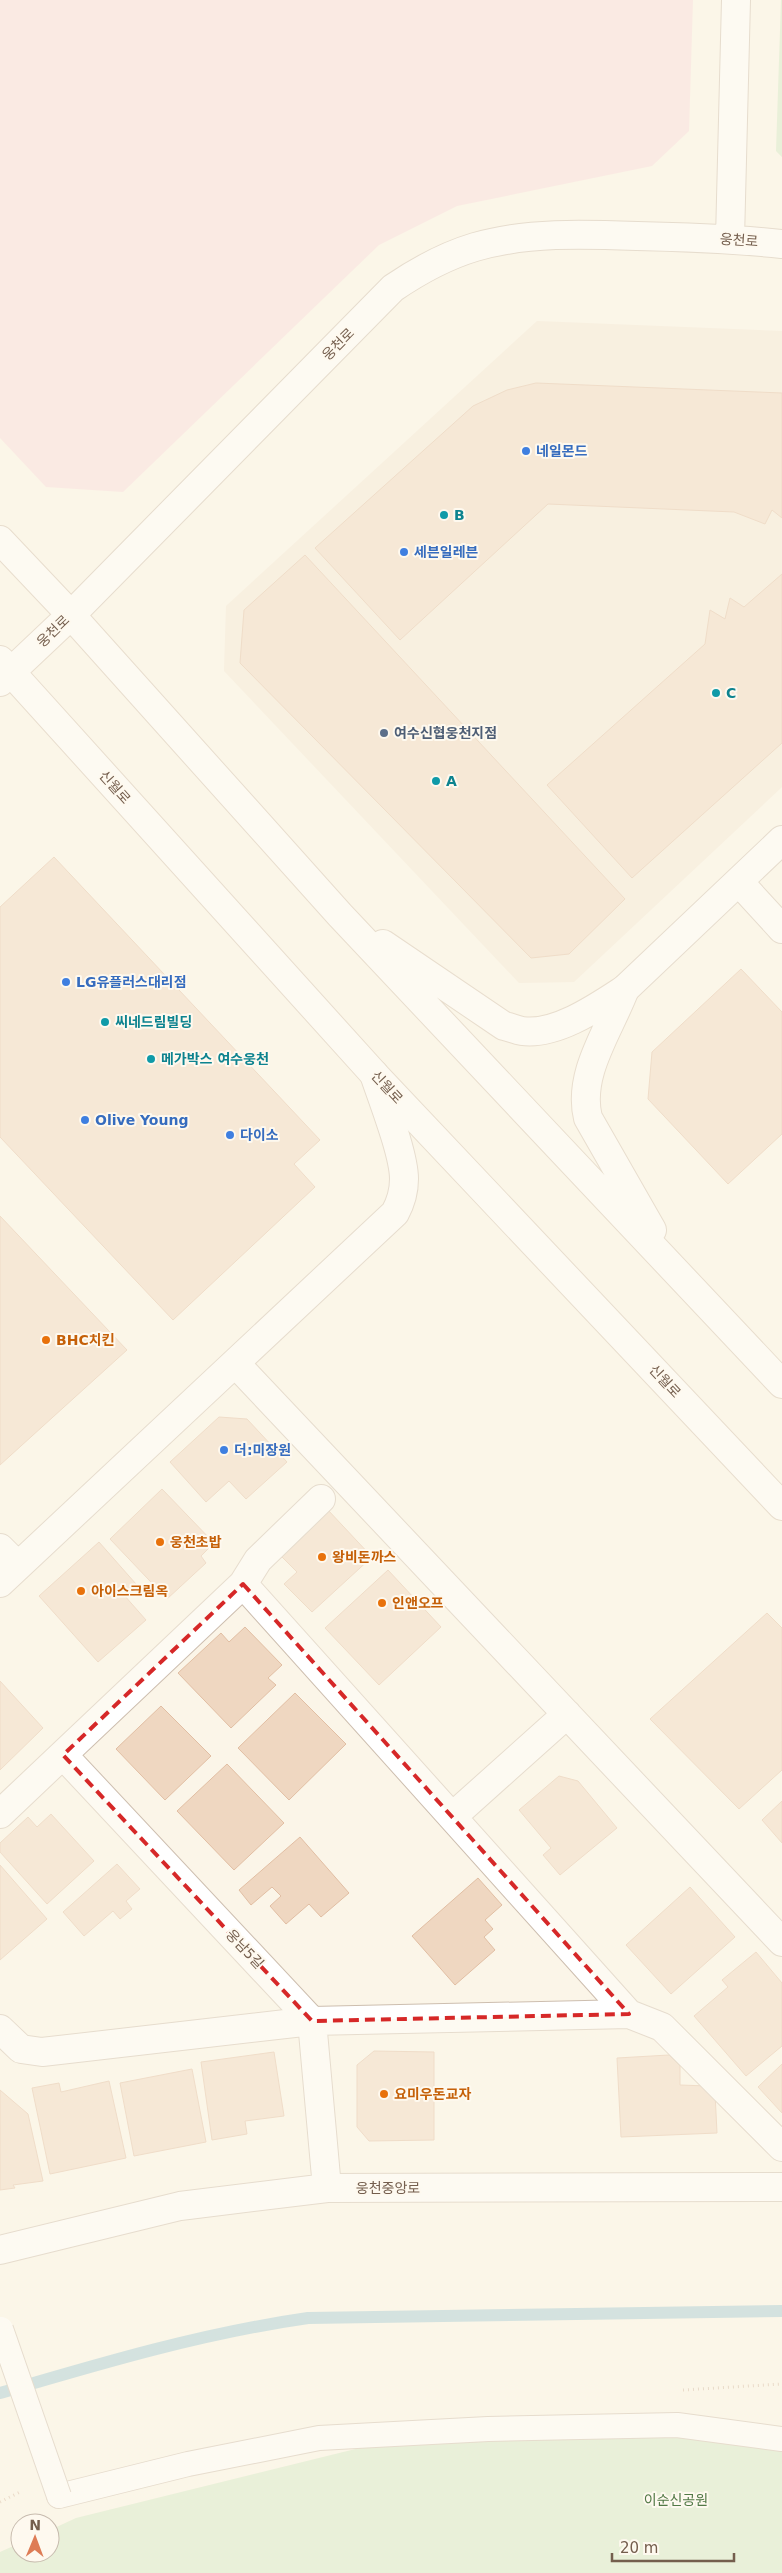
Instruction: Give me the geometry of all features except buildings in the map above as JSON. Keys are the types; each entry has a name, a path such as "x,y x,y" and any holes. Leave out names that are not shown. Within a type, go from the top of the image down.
{"street":[{"path":"730,239 736,0"},
{"name":"웅천로","path":"4,671 70,615 393,288 418,272 474,247 536,237 575,234 730,239 782,244"},
{"path":"0,540 340,915 671,1264 782,1384"},
{"name":"신월로","path":"4,671 374,1074 782,1506"},
{"path":"340,915 504,1026 523,1031 543,1030 571,1021 625,990 782,840"},
{"path":"739,882 782,929"},
{"path":"625,990 589,1069 584,1089 584,1103 588,1118 671,1264"},
{"path":"6,1566 235,1363 395,1213 401,1201 403,1170 374,1074"},
{"path":"235,1363 782,1942"},
{"path":"0,1814 243,1584 258,1560 321,1499"},
{"path":"243,1584 630,2014"},
{"path":"452,1817 567,1714"},
{"name":"웅남5길","path":"63,1755 312,2021"},
{"path":"0,2029 21,2049 42,2052 312,2021 630,2014 662,2027 782,2147"},
{"path":"312,2021 327,2188"},
{"name":"웅천중앙로","path":"0,2250 180,2206 327,2188 782,2187"}],"lane":[{"path":"0,2328 59,2496 188,2464 319,2438 488,2429 678,2425 782,2439"}],"highlighted area":[{"path":"243,1584 629,2014 312,2021 63,1755"}],"shaded area":[{"path":"0,0 693,0 689,131 652,166 457,206 379,245 123,492 46,487 0,438"},
{"path":"537,321 782,331 782,787 574,982 519,983 224,671 226,606"}],"green space":[{"path":"782,0 782,157 776,151"},
{"name":"이순신공원","path":"782,2429 782,2573 0,2573 0,2552 10,2548 10,2563 60,2563 60,2525 76,2518 400,2438"}],"waterway":[{"path":"0,2393 191,2340 308,2318 782,2311"}],"place":[{"name":"네일몬드","path":"526,451"},
{"name":"B","path":"444,515"},
{"name":"세븐일레븐","path":"404,552"},
{"name":"C","path":"716,693"},
{"name":"여수신협웅천지점","path":"384,733"},
{"name":"A","path":"436,781"},
{"name":"LG유플러스대리점","path":"66,982"},
{"name":"씨네드림빌딩","path":"105,1022"},
{"name":"메가박스 여수웅천","path":"151,1059"},
{"name":"Olive Young","path":"85,1120"},
{"name":"다이소","path":"230,1135"},
{"name":"BHC치킨","path":"46,1340"},
{"name":"더:미장원","path":"224,1450"},
{"name":"웅천초밥","path":"160,1542"},
{"name":"왕비돈까스","path":"322,1557"},
{"name":"아이스크림옥","path":"81,1591"},
{"name":"인앤오프","path":"382,1603"},
{"name":"요미우돈교자","path":"384,2094"}]}
